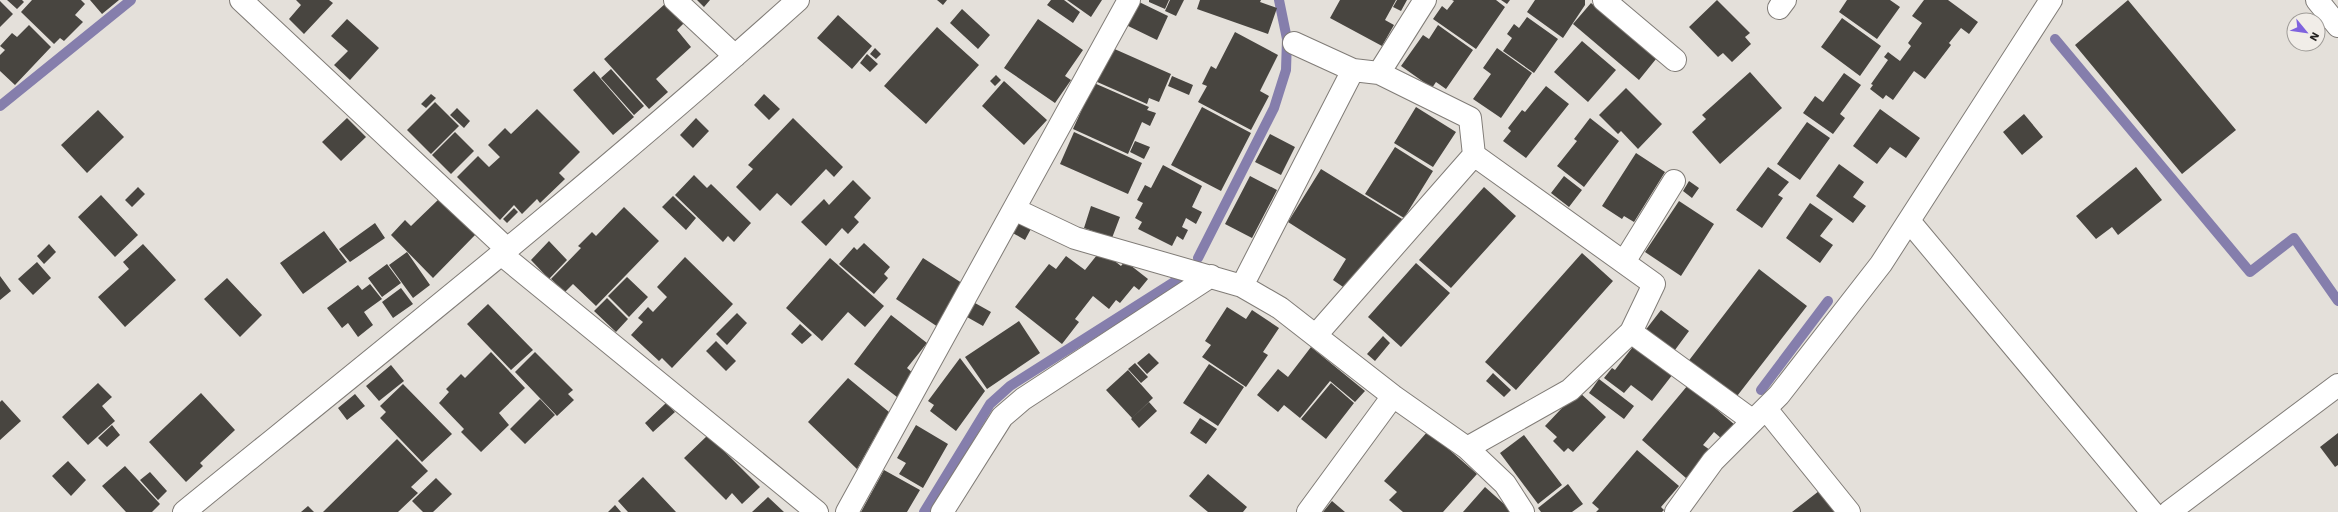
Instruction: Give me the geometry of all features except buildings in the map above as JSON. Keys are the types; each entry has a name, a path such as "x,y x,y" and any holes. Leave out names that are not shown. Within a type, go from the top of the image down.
{"street":[{"path":"241,0 504,251 817,512"},
{"path":"675,0 735,56"},
{"path":"184,512 504,251 735,56 798,0"},
{"path":"847,512 1129,0"},
{"path":"1379,73 1425,0"},
{"path":"1604,0 1674,60"},
{"path":"1676,512 1713,461 1779,395 1876,270 1909,222 2051,0"},
{"path":"2317,0 2338,26"},
{"path":"1294,43 1353,70 1379,73 1470,118 1474,155 1316,334"},
{"path":"1242,286 1353,70"},
{"path":"1467,448 1570,390 1631,332 1654,284 1474,155"},
{"path":"1624,262 1674,181"},
{"path":"1014,209 1075,238 1242,286 1280,308 1316,334 1393,396 1467,448 1505,484 1523,512"},
{"path":"1909,222 2152,512"},
{"path":"942,512 1002,417 1007,412 1023,399 1211,276"},
{"path":"1631,332 1760,415 1849,512"},
{"path":"2169,512 2338,385"},
{"path":"1308,512 1393,396"}],"waterway":[{"path":"0,106 131,0"},
{"path":"1198,258 1274,108 1286,70 1287,39 1279,0"},
{"path":"2055,39 2250,272 2294,238 2338,301"},
{"path":"924,512 990,404 1010,386 1182,277"},
{"path":"1761,390 1828,301"}]}
